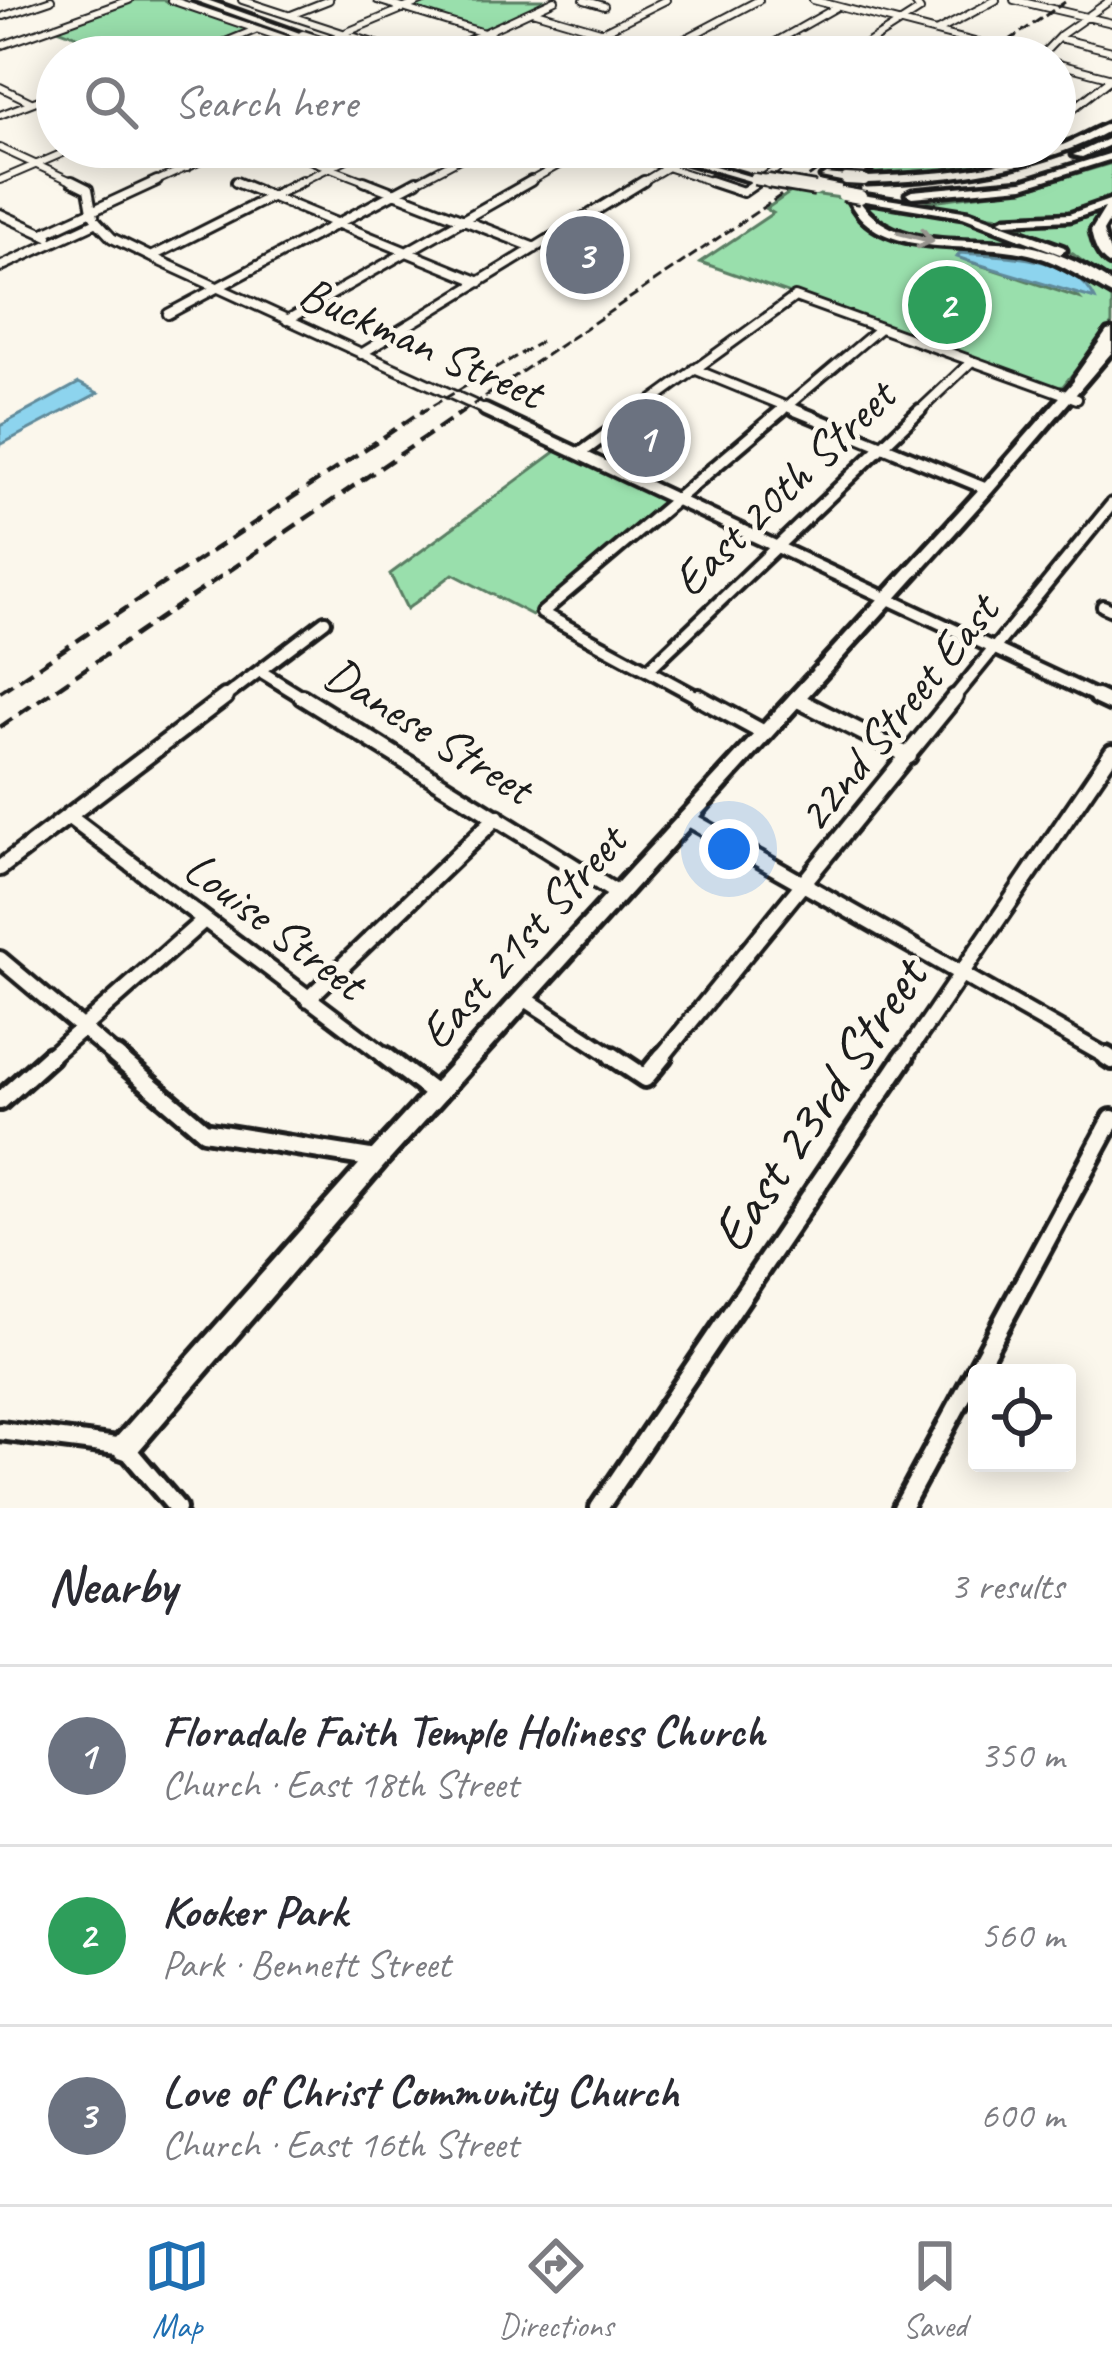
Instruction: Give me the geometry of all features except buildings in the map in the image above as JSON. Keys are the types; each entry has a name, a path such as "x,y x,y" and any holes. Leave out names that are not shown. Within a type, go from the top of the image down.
{"highway":[{"path":"198,0 308,34"},
{"path":"214,0 312,36"},
{"path":"1076,134 1112,122"},
{"path":"1076,141 1112,122"},
{"path":"1076,155 1112,140"},
{"path":"862,187 944,193 1010,187 1069,173 1112,156"},
{"path":"714,168 815,189 1022,168"},
{"path":"757,168 826,178 844,188"},
{"path":"866,168 852,177 850,194 870,220 899,234 937,243 1022,249 1056,258 1107,286"},
{"path":"862,187 986,168"},
{"path":"862,187 965,214 1050,244 1107,286"},
{"path":"965,214 1006,220 1057,219 1112,204"},
{"path":"1112,204 1097,231 1101,248 1112,262"},
{"path":"1079,381 1112,334"}],"main road":[{"name":"East 21st Street","path":"1071,397 1079,381 1112,345"},
{"name":"East 21st Street","path":"125,1447 377,1159 987,489 1020,462 1071,397 1112,360"}],"street":[{"path":"4,16 51,0"},
{"path":"92,0 110,7"},
{"path":"0,46 129,0"},
{"path":"171,0 276,36"},
{"path":"242,0 350,36"},
{"path":"290,16 329,0"},
{"path":"377,0 494,36"},
{"path":"339,36 424,0"},
{"path":"478,36 555,0"},
{"path":"584,0 604,6"},
{"path":"595,36 666,0"},
{"path":"691,36 759,0"},
{"path":"813,0 952,36"},
{"path":"879,36 920,10 914,0"},
{"path":"936,32 996,0"},
{"path":"1014,0 1112,23"},
{"path":"1062,36 1111,0"},
{"path":"782,36 833,3"},
{"path":"532,11 617,36"},
{"path":"239,36 256,29"},
{"path":"1076,42 1112,51"},
{"path":"1076,69 1112,78"},
{"path":"1076,106 1112,78"},
{"path":"0,87 32,103"},
{"path":"0,115 36,101"},
{"path":"0,148 36,164"},
{"path":"0,179 36,164"},
{"name":"Buckman Street","path":"44,168 88,189 95,216 112,238 1112,704"},
{"path":"0,267 57,241 187,168"},
{"path":"151,257 328,168"},
{"path":"333,168 535,248"},
{"path":"168,314 443,168"},
{"path":"287,320 554,168"},
{"path":"361,354 666,168 739,192 752,189 781,168"},
{"path":"236,182 480,282"},
{"path":"0,214 57,241"},
{"path":"42,234 95,216"},
{"path":"581,453 795,298 1071,397"},
{"path":"764,733 542,614 880,328"},
{"name":"East 20th Street","path":"648,670 972,361"},
{"path":"694,369 987,489"},
{"name":"22nd Street East","path":"524,998 645,1078 1112,504"},
{"path":"0,868 325,621"},
{"name":"Danese Street","path":"260,671 618,894"},
{"path":"796,699 909,756"},
{"name":"East 23rd Street","path":"599,1508 1112,752"},
{"name":"Louise Street","path":"68,816 436,1095"},
{"path":"308,1000 497,817"},
{"path":"687,818 1112,1060"},
{"path":"0,1101 204,920"},
{"path":"0,958 204,1131 377,1159"},
{"path":"902,1508 1112,1119"},
{"path":"0,1431 125,1447 177,1508"}],"green space":[{"path":"135,0 164,0 250,29 231,36 78,36 55,28"},
{"path":"432,0 550,0 484,31 411,9"},
{"path":"1112,163 1112,198 1066,216 990,216 917,203 1029,188"},
{"path":"875,168 962,168 922,173 865,175"},
{"path":"792,191 847,199 874,223 922,243 1045,256 1085,273 1112,299 1112,324 1057,388 700,262 773,213 766,209","holes":["960,253 1027,259 1051,272 1079,298 971,262"]},
{"path":"860,200 994,225 1069,257 915,236 878,221"},
{"path":"1101,214 1094,228 1101,253 1112,265 1112,284 1073,254 1008,224"},
{"path":"558,450 669,501 532,615 453,574 407,609 390,574"}],"water":[{"path":"960,253 1054,265 1085,284 1095,299 957,257"},
{"path":"79,383 98,393 0,445 0,426"}],"railway":[{"path":"1016,36 1068,0"},
{"path":"461,413 821,168"},
{"path":"420,413 544,340"},
{"path":"0,692 424,410"},
{"path":"0,727 465,410"}],"place":[{"name":"Love of Christ Community Church","path":"585,255"},
{"name":"Kooker Park","path":"947,305"},
{"name":"Floradale Faith Temple Holiness Church","path":"646,438"}]}
